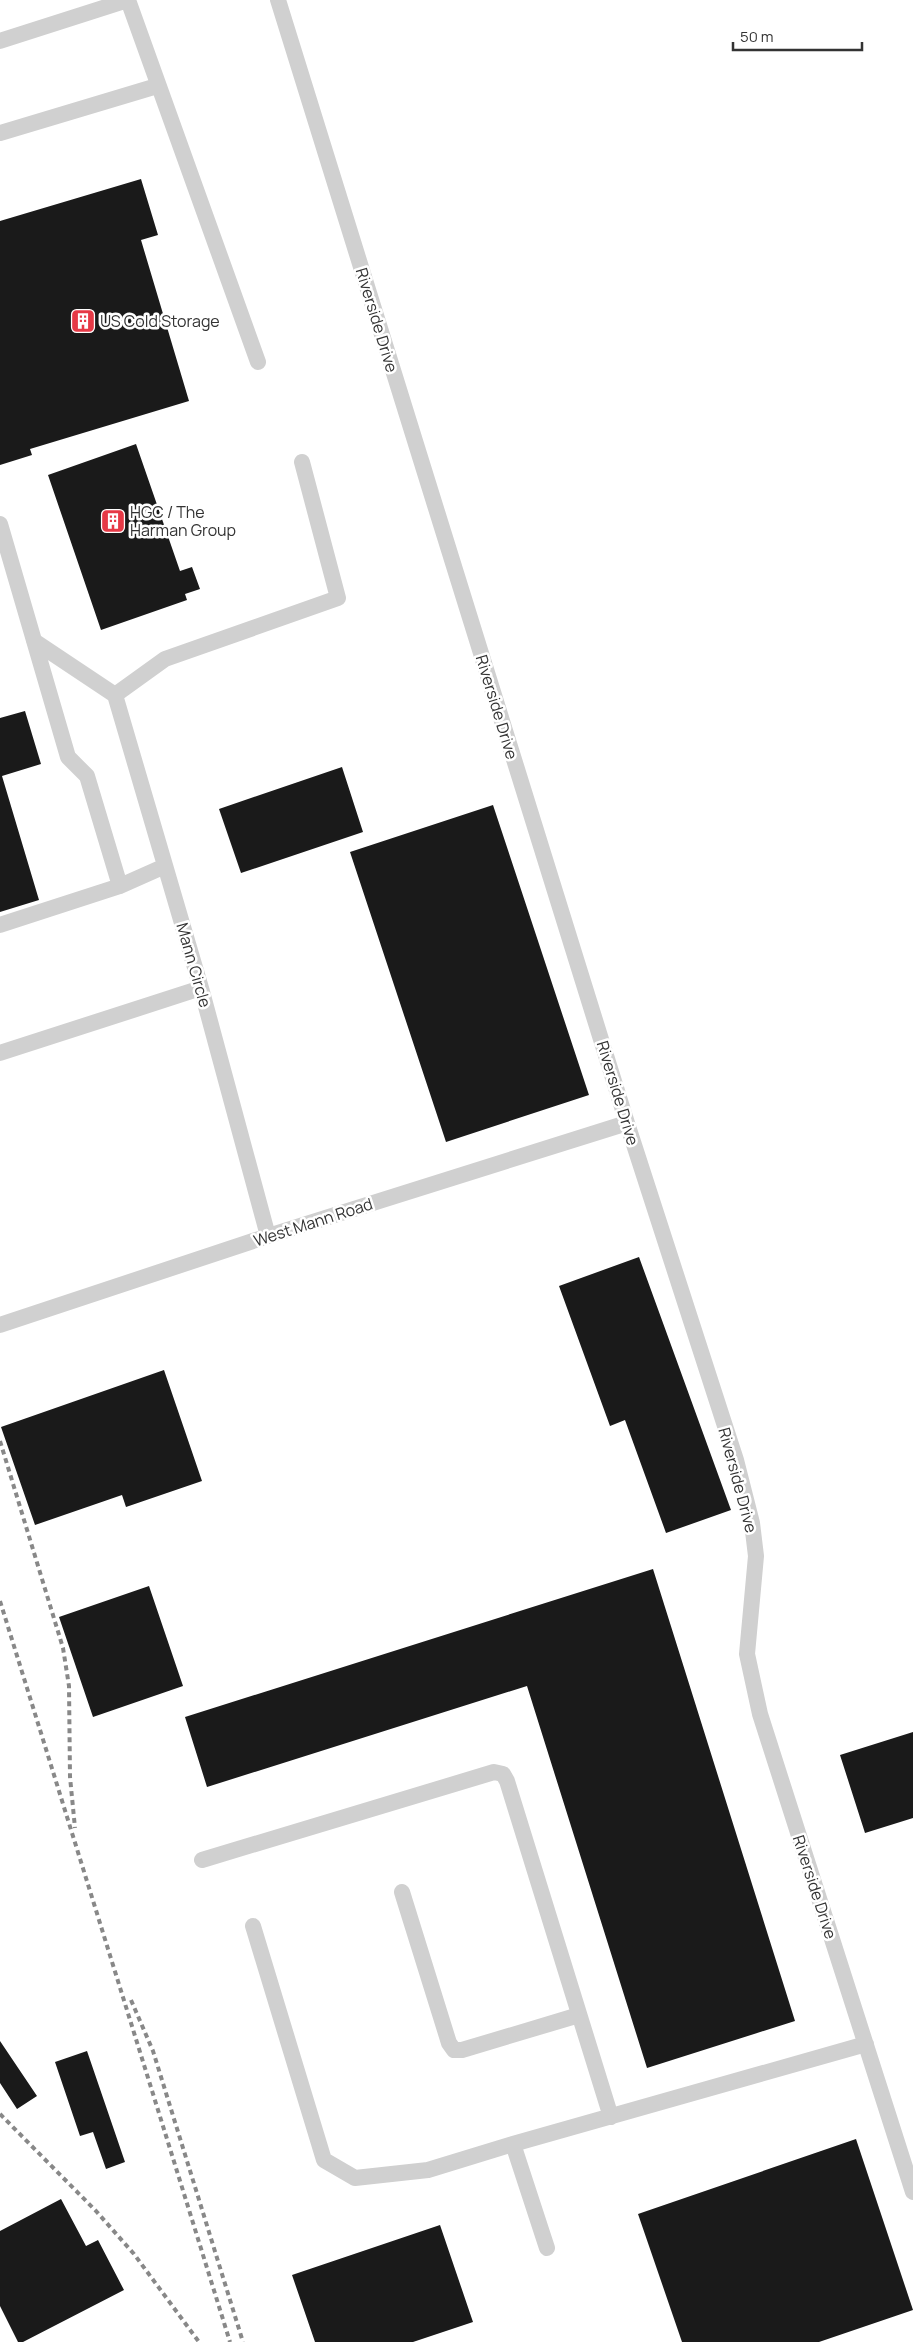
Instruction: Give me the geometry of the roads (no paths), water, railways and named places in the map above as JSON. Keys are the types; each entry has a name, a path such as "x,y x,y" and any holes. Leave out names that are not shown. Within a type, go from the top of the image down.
{"street":[{"path":"0,41 128,0 157,86 258,362"},
{"name":"Riverside Drive","path":"278,0 627,1123 738,1469 752,1523 756,1556 747,1654 760,1714 913,2192"},
{"path":"0,133 157,86"},
{"path":"34,641 115,695 165,659 338,598 302,462"},
{"path":"0,524 68,757 87,776 120,886"},
{"name":"Mann Circle","path":"115,695 201,988 268,1236"},
{"path":"0,925 120,886 165,866"},
{"path":"0,1053 201,988"},
{"name":"West Mann Road","path":"0,1325 268,1236 627,1123"},
{"path":"202,1860 494,1772 502,1774 507,1781 611,2117"},
{"path":"402,1892 449,2044 454,2050 462,2050 579,2015"},
{"path":"253,1926 324,2160 355,2178 428,2170 866,2044"},
{"path":"513,2144 547,2248"}],"railway":[{"path":"0,1441 63,1648 69,1686 70,1777 75,1828"},
{"path":"0,1601 230,2342"},
{"path":"131,2000 153,2051 243,2342"},
{"path":"0,2114 96,2211 134,2254 199,2342"}],"place":[{"name":"US Cold Storage","path":"83,321"},
{"name":"HGC / The Harman Group","path":"113,521"}]}
